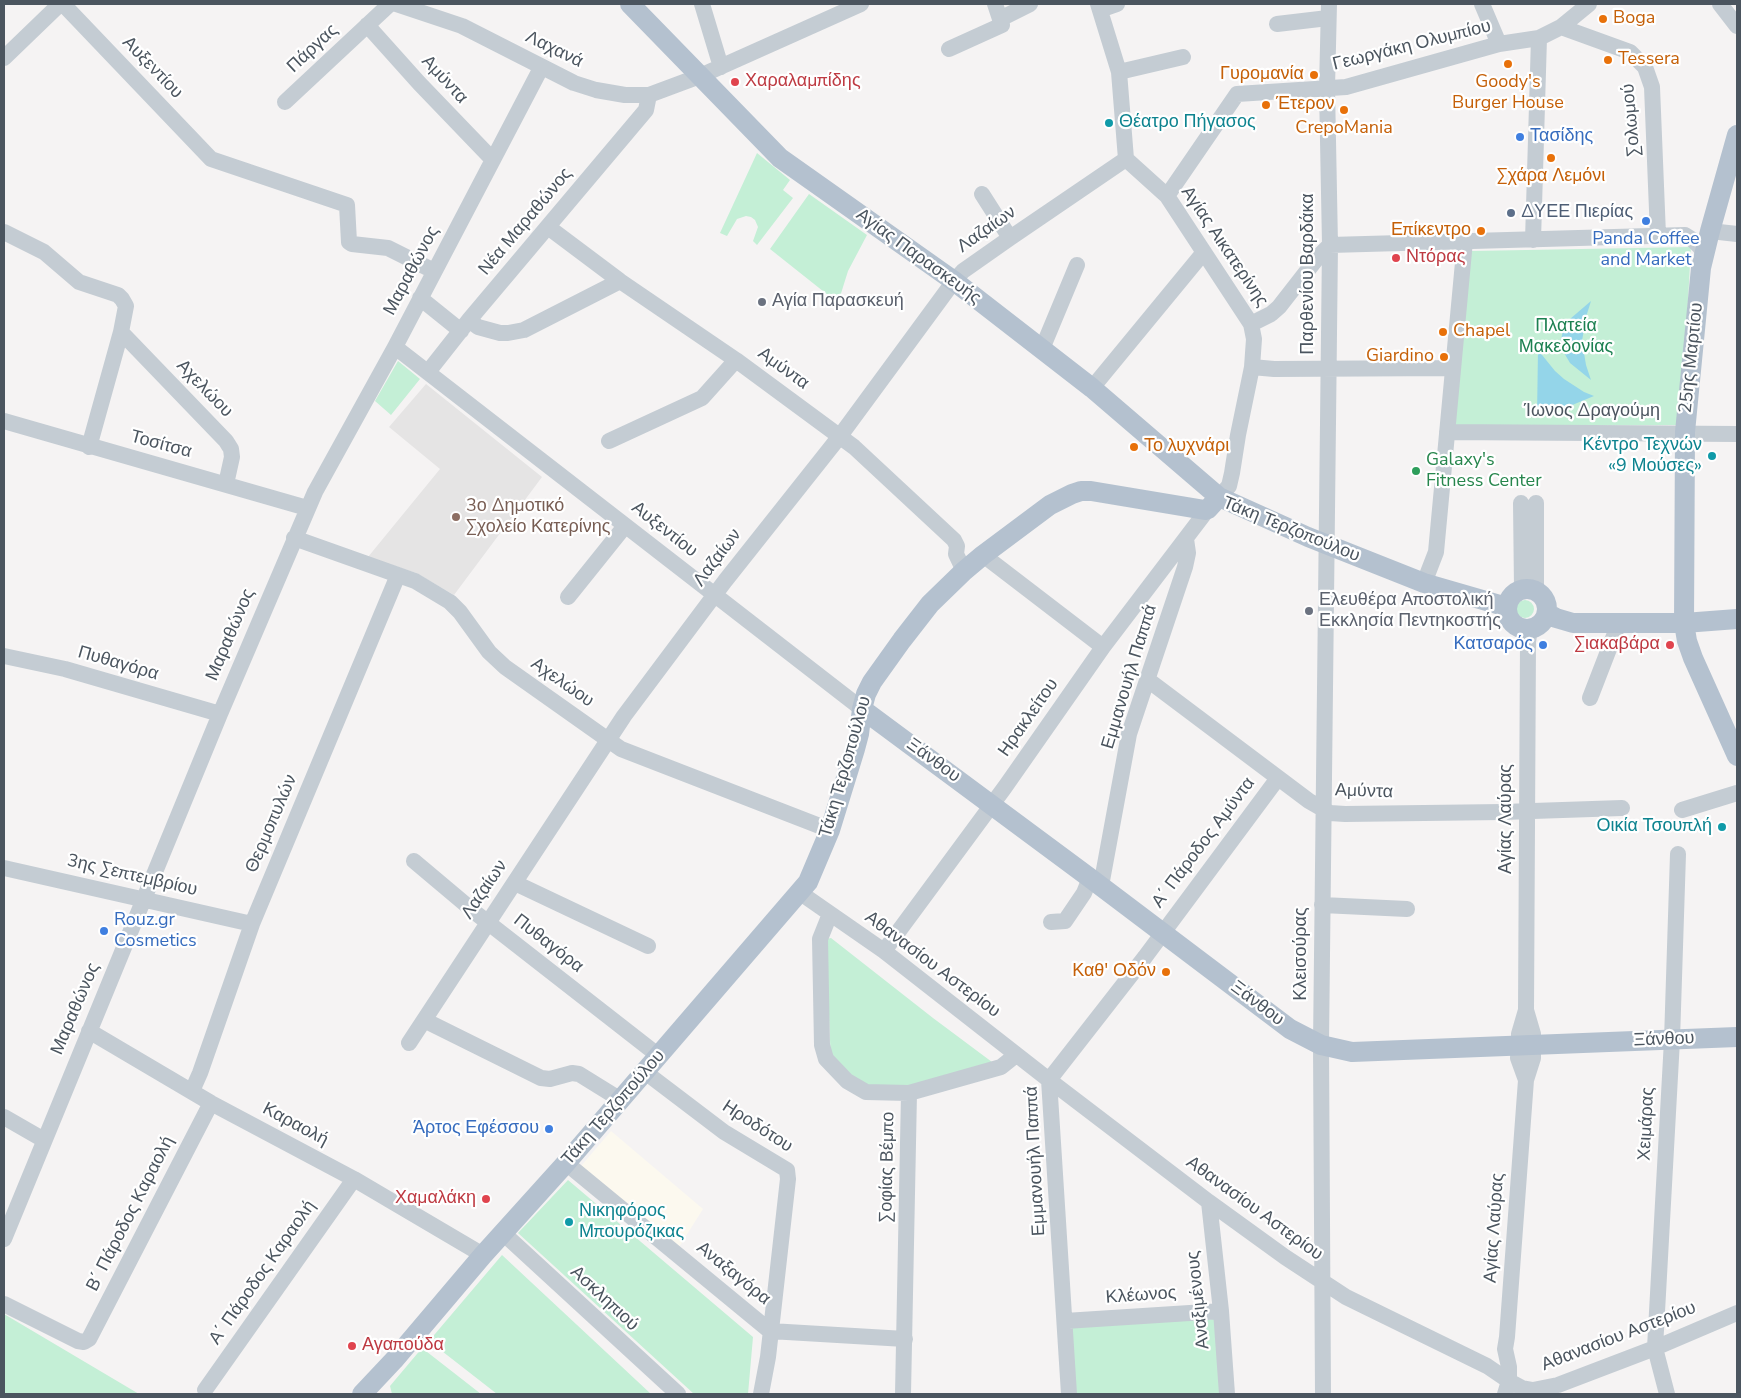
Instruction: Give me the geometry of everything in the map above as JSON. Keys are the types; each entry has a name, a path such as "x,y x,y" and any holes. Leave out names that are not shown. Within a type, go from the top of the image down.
{"main road":[{"name":"Αγίας Παρασκευής","path":"630,4 780,158 954,281 1092,388 1214,503"},
{"name":"25ης Μαρτίου","path":"1737,135 1701,268 1684,432 1684,623 1692,658 1737,756"},
{"name":"Τάκη Τερζοπούλου","path":"369,1392 483,1255 621,1100 812,876 830,830 859,734 866,694 872,682 930,604 983,555 1050,504 1082,491 1201,510 1214,503 1327,544 1424,583 1507,607"},
{"path":"1529,590 1546,600 1547,613 1541,624 1530,628 1514,623 1507,607 1512,596 1529,590"},
{"path":"1547,613 1573,623 1684,623 1737,619"},
{"name":"Ξάνθου","path":"862,709 1096,882 1290,1029 1321,1045 1352,1052 1737,1036"}],"street":[{"path":"4,58 62,4"},
{"name":"Αυξεντίου","path":"62,4 211,159 347,205 350,242 352,244 388,248 434,271"},
{"name":"Πάργας","path":"285,102 390,4"},
{"name":"Λαχανά","path":"396,4 462,26 541,68 574,83 596,90 625,95 649,95 700,76 837,8 861,4"},
{"path":"702,4 721,67"},
{"path":"949,49 1002,25 997,11 1030,4"},
{"path":"1117,4 1099,7 1119,72 1126,159"},
{"path":"1482,4 1499,44"},
{"name":"Γεωργάκη Ολυμπίου","path":"1167,196 1237,94 1346,87 1499,44 1539,38 1561,27 1589,4"},
{"path":"1720,4 1737,26"},
{"path":"1277,24 1329,11"},
{"name":"Παρθενίου Βαρδάκα","path":"1327,544 1330,245 1327,88 1329,11"},
{"name":"Αμύντα","path":"367,25 492,160"},
{"name":"Σολωμού","path":"1561,27 1630,52 1645,67 1652,88 1658,236"},
{"path":"1533,240 1539,38"},
{"path":"1119,72 1183,57"},
{"name":"Μαραθώνος","path":"4,1239 294,538 308,508 395,347 541,68"},
{"name":"Νέα Μαραθώνος","path":"428,372 465,325 646,110 649,95"},
{"name":"Αγίας Αικατερίνης","path":"1126,159 1167,196 1251,324 1254,339 1252,367 1232,473 1228,486 1214,503"},
{"name":"Λαζαίων","path":"409,1043 608,740 715,594 840,436 954,281 963,271 1126,159"},
{"path":"982,194 1010,238"},
{"name":"Αμύντα","path":"548,227 620,281 736,360 854,447 954,540 957,546 956,554 964,571"},
{"path":"1710,231 1737,234"},
{"path":"4,232 44,252 80,282 118,295 126,306 121,332 89,447"},
{"path":"1251,324 1275,311 1318,257 1330,245 1685,235 1700,247 1704,255"},
{"path":"1424,583 1436,552 1465,241"},
{"path":"1092,388 1204,252"},
{"path":"1042,349 1078,266"},
{"path":"420,298 465,325 508,333 524,330 620,281"},
{"name":"Αχελώου","path":"121,332 226,441 231,449 232,457 226,484"},
{"name":"Αυξεντίου","path":"395,347 862,709"},
{"path":"609,441 702,398 736,360"},
{"path":"1252,367 1274,369 1453,368"},
{"name":"Τοσίτσα","path":"4,421 89,447 308,508"},
{"name":"Ίωνος Δραγούμη","path":"1447,432 1684,432 1737,434"},
{"name":"Ηρακλείτου","path":"884,951 992,805 1103,647 1214,503"},
{"path":"1528,503 1529,590"},
{"path":"568,597 625,526"},
{"name":"Αχελώου","path":"294,538 415,581 450,602 460,612 489,652 505,667 621,749 830,830"},
{"name":"Εμμανουήλ Παππά","path":"1050,922 1065,921 1084,893 1096,882 1129,734 1185,567 1188,553 1186,539"},
{"name":"Κλεισούρας","path":"1323,1394 1321,1045 1327,544"},
{"path":"983,555 1103,647"},
{"name":"Θερμοπυλών","path":"192,1091 252,924 398,575"},
{"path":"1590,698 1619,623"},
{"name":"Αγίας Λαύρας","path":"1507,1388 1509,1367 1505,1349 1508,1337 1526,1080 1533,1058 1526,1045 1533,1034 1526,1010 1528,642 1530,628"},
{"name":"Πυθαγόρα","path":"4,656 65,669 220,714"},
{"name":"Αμύντα","path":"1148,680 1278,778 1330,813 1622,808"},
{"name":"Α΄ Πάροδος Αμύντα","path":"1163,933 1278,778"},
{"path":"1682,810 1737,793"},
{"name":"Χειμάρας","path":"1668,1394 1655,1348 1672,1040 1678,854"},
{"name":"Πυθαγόρα","path":"414,861 488,922 659,1056"},
{"name":"3ης Σεπτεμβρίου","path":"4,868 252,924"},
{"path":"515,883 648,946"},
{"name":"Αθανασίου Αστερίου","path":"799,892 884,951 1016,1055 1209,1202 1285,1257 1346,1297 1487,1366 1507,1388 1533,1390 1558,1385 1655,1348 1737,1312"},
{"path":"1322,905 1407,910"},
{"name":"Σοφίας Βέμπο","path":"830,914 820,939 822,1045 826,1059 847,1081 866,1092 909,1093 904,1394"},
{"name":"Εμμανουήλ Παππά","path":"1069,1394 1049,1080 1163,933"},
{"path":"424,1020 541,1078 550,1079 572,1073 579,1074 621,1100"},
{"name":"Καραολή","path":"89,1031 211,1103 354,1179 483,1255"},
{"path":"909,1093 1001,1067 1016,1055"},
{"name":"Ηροδότου","path":"645,1072 724,1132 787,1170 788,1179 762,1394"},
{"name":"Β΄ Πάροδος Καραολή","path":"4,1304 78,1341 84,1342 89,1339 211,1103"},
{"path":"4,1117 44,1140"},
{"name":"Αναξαγόρα","path":"566,1163 770,1331 905,1339"},
{"name":"Α΄ Πάροδος Καραολή","path":"205,1390 354,1179"},
{"name":"Αναξιμένους","path":"1209,1202 1221,1311 1227,1394"},
{"name":"Ασκληπιού","path":"503,1233 678,1394"},
{"name":"Κλέωνος","path":"1064,1321 1221,1311"},
{"path":"1487,1366 1505,1349"}],"shaded area":[{"name":"3ο Δημοτικό Σχολείο Κατερίνης","path":"426,384 542,477 454,595 416,573 368,557 440,469 389,427"},
{"path":"611,1131 703,1209 679,1247 581,1166"}],"green space":[{"path":"757,153 790,180 783,190 793,198 757,245 753,241 758,227 755,220 751,217 746,216 737,219 727,236 720,233"},
{"path":"809,194 867,235 848,271 838,303 770,249"},
{"name":"Πλατεία Μακεδονίας","path":"1691,247 1681,425 1454,426 1471,251"},
{"path":"398,361 420,379 391,415 375,401"},
{"path":"1521,600 1529,600 1534,605 1532,616 1521,618 1516,613 1516,605"},
{"path":"831,938 992,1062 910,1086 866,1085 831,1065 826,939"},
{"path":"568,1180 753,1337 748,1394 694,1394 518,1233"},
{"path":"502,1255 651,1394 497,1394 429,1341"},
{"path":"4,1314 139,1394 4,1394"},
{"path":"1215,1319 1220,1394 1076,1394 1072,1327"},
{"path":"422,1348 481,1394 392,1394 390,1386"}],"water":[{"path":"1591,301 1582,341 1591,380 1570,363 1563,351 1561,340 1563,330 1570,319"},
{"path":"1538,350 1564,379 1594,396 1565,408 1537,416"}],"place":[{"name":"Boga","path":"1603,19"},
{"name":"Tessera","path":"1608,60"},
{"name":"Goody's Burger House","path":"1508,64"},
{"name":"Γυρομανία","path":"1314,75"},
{"name":"Χαραλαμπίδης","path":"735,82"},
{"name":"Έτερον","path":"1266,105"},
{"name":"CrepoMania","path":"1344,110"},
{"name":"Θέατρο Πήγασος","path":"1109,123"},
{"name":"Τασίδης","path":"1520,137"},
{"name":"Σχάρα Λεμόνι","path":"1551,158"},
{"name":"ΔΥΕΕ Πιερίας","path":"1511,213"},
{"name":"Panda Coffee and Market","path":"1646,221"},
{"name":"Επίκεντρο","path":"1481,231"},
{"name":"Ντόρας","path":"1396,258"},
{"name":"Αγία Παρασκευή","path":"762,302"},
{"name":"Chapel","path":"1443,332"},
{"name":"Giardino","path":"1444,357"},
{"name":"Το λυχνάρι","path":"1134,447"},
{"name":"Κέντρο Τεχνών «9 Μούσες»","path":"1712,456"},
{"name":"Galaxy's Fitness Center","path":"1416,471"},
{"name":"3ο Δημοτικό Σχολείο Κατερίνης","path":"456,517"},
{"name":"Ελευθέρα Αποστολική Εκκλησία Πεντηκοστής","path":"1309,611"},
{"name":"Κατσαρός","path":"1543,645"},
{"name":"Σιακαβάρα","path":"1670,645"},
{"name":"Οικία Τσουπλή","path":"1722,827"},
{"name":"Rouz.gr Cosmetics","path":"104,931"},
{"name":"Καθ' Οδόν","path":"1166,972"},
{"name":"Άρτος Εφέσσου","path":"549,1129"},
{"name":"Χαμαλάκη","path":"486,1199"},
{"name":"Νικηφόρος Μπουρόζικας","path":"569,1222"},
{"name":"Αγαπούδα","path":"352,1346"}]}
